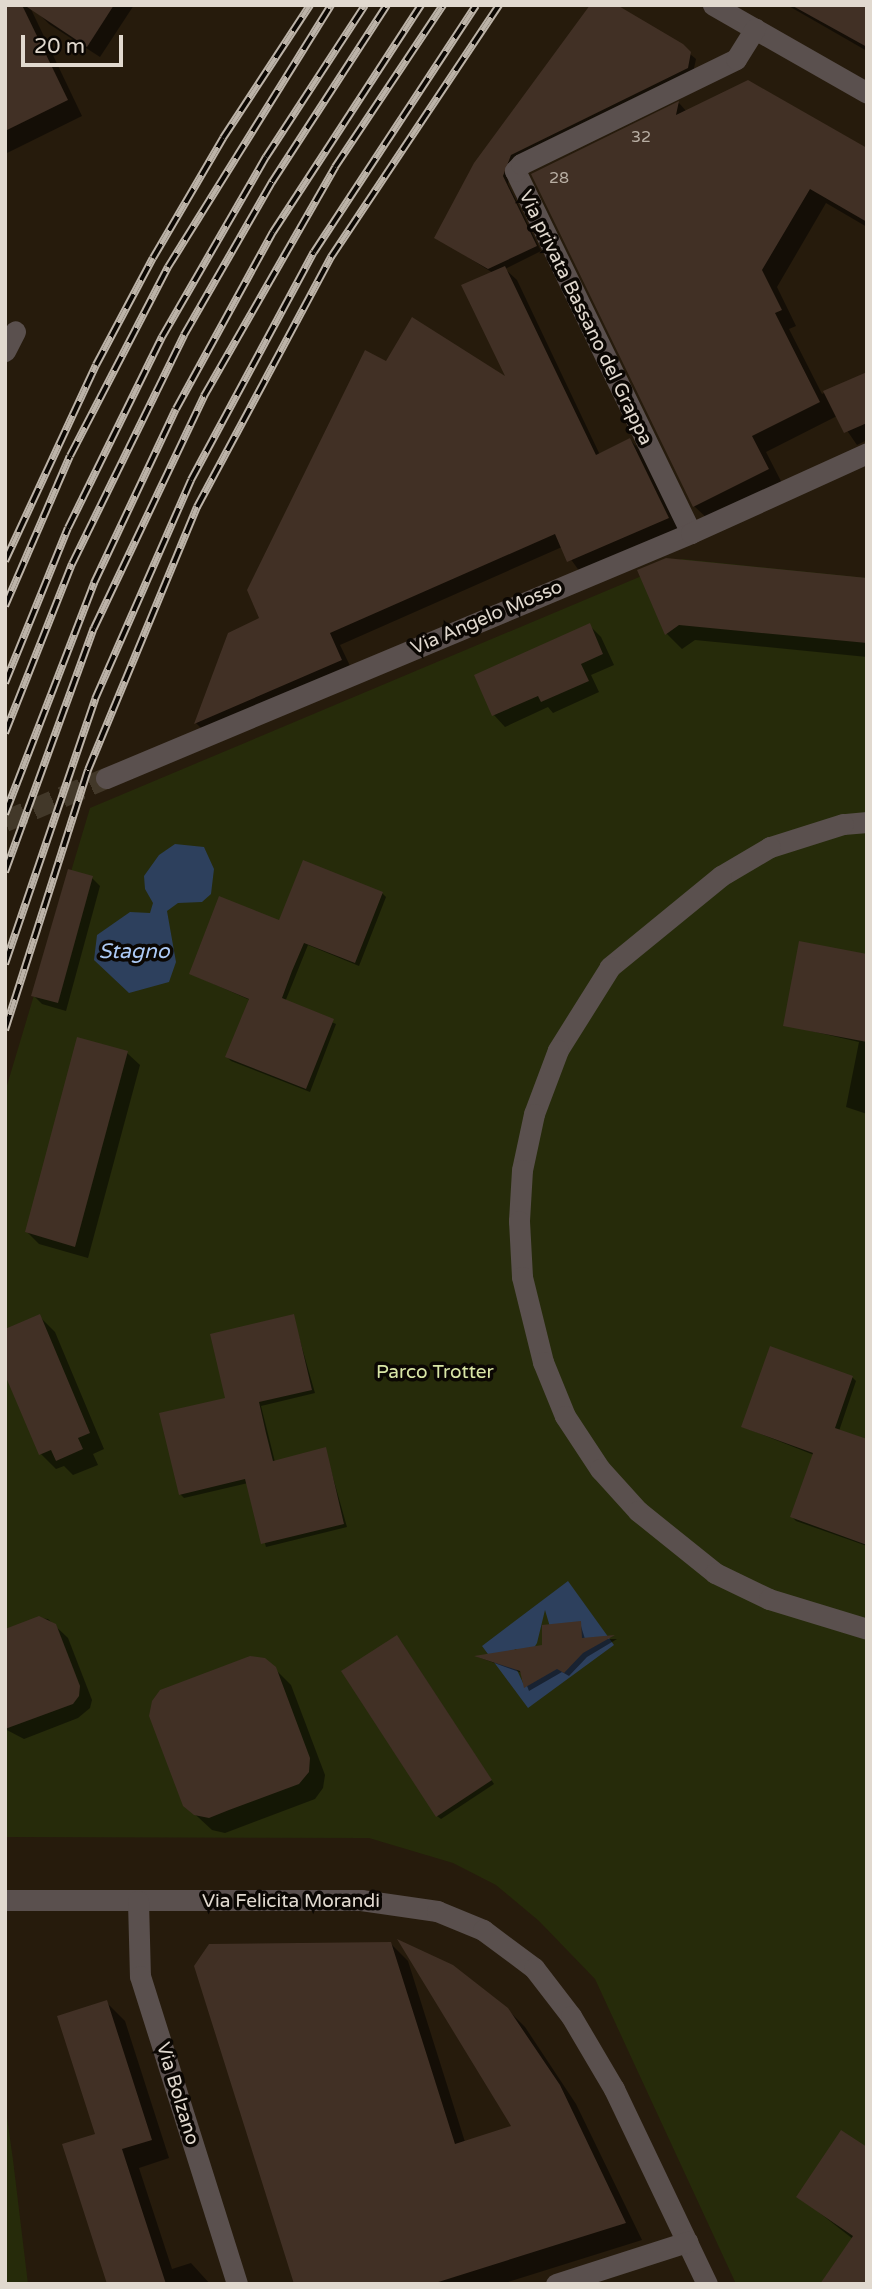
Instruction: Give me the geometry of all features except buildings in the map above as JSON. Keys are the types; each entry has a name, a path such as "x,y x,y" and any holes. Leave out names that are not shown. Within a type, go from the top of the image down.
{"street":[{"path":"713,5 867,93"},
{"name":"Via privata Bassano del Grappa","path":"691,533 515,171 736,59 755,28"},
{"path":"5,351 15,331"},
{"name":"Via Angelo Mosso","path":"106,778 691,533 867,453"},
{"path":"867,822 843,824 770,848 721,876 610,968 558,1050 534,1114 522,1170 519,1221 522,1277 543,1362 565,1416 600,1469 648,1519 715,1573 769,1599 867,1629"},
{"name":"Via Felicita Morandi","path":"5,1900 329,1898 392,1902 437,1911 505,1944 534,1968 582,2032 707,2284"},
{"name":"Via Bolzano","path":"138,1901 140,1976 237,2284"},
{"path":"556,2284 687,2242"}],"green space":[{"name":"Parco Trotter","path":"682,559 867,578 867,2284 736,2284 595,1979 539,1921 496,1885 453,1863 369,1838 5,1837 5,1092 90,808"},
{"path":"5,2103 13,2160 28,2284 5,2284"}],"water":[{"name":"Stagno","path":"175,844 204,847 214,869 211,894 202,902 178,903 167,911 176,962 169,982 129,993 94,960 97,935 130,912 150,913 153,903 145,889 144,876 159,855"},
{"path":"568,1581 614,1645 528,1708 482,1646","holes":["545,1610 550,1627 536,1662 538,1680 523,1683 517,1670 507,1664 515,1649 532,1651 537,1643"]}],"tunnel":[{"path":"5,821 106,778"}],"railway":[{"path":"5,561 96,365 153,258 223,138 310,5"},
{"path":"5,606 70,456 168,267 331,5"},
{"path":"5,683 68,528 162,337 266,157 365,5"},
{"path":"5,733 72,564 184,335 272,182 387,5"},
{"path":"5,814 94,583 176,409 273,232 421,5"},
{"path":"5,872 94,628 204,396 335,167 443,5"},
{"path":"5,964 95,699 191,480 314,252 476,5"},
{"path":"5,1030 88,770 197,507 331,257 499,5"}]}
